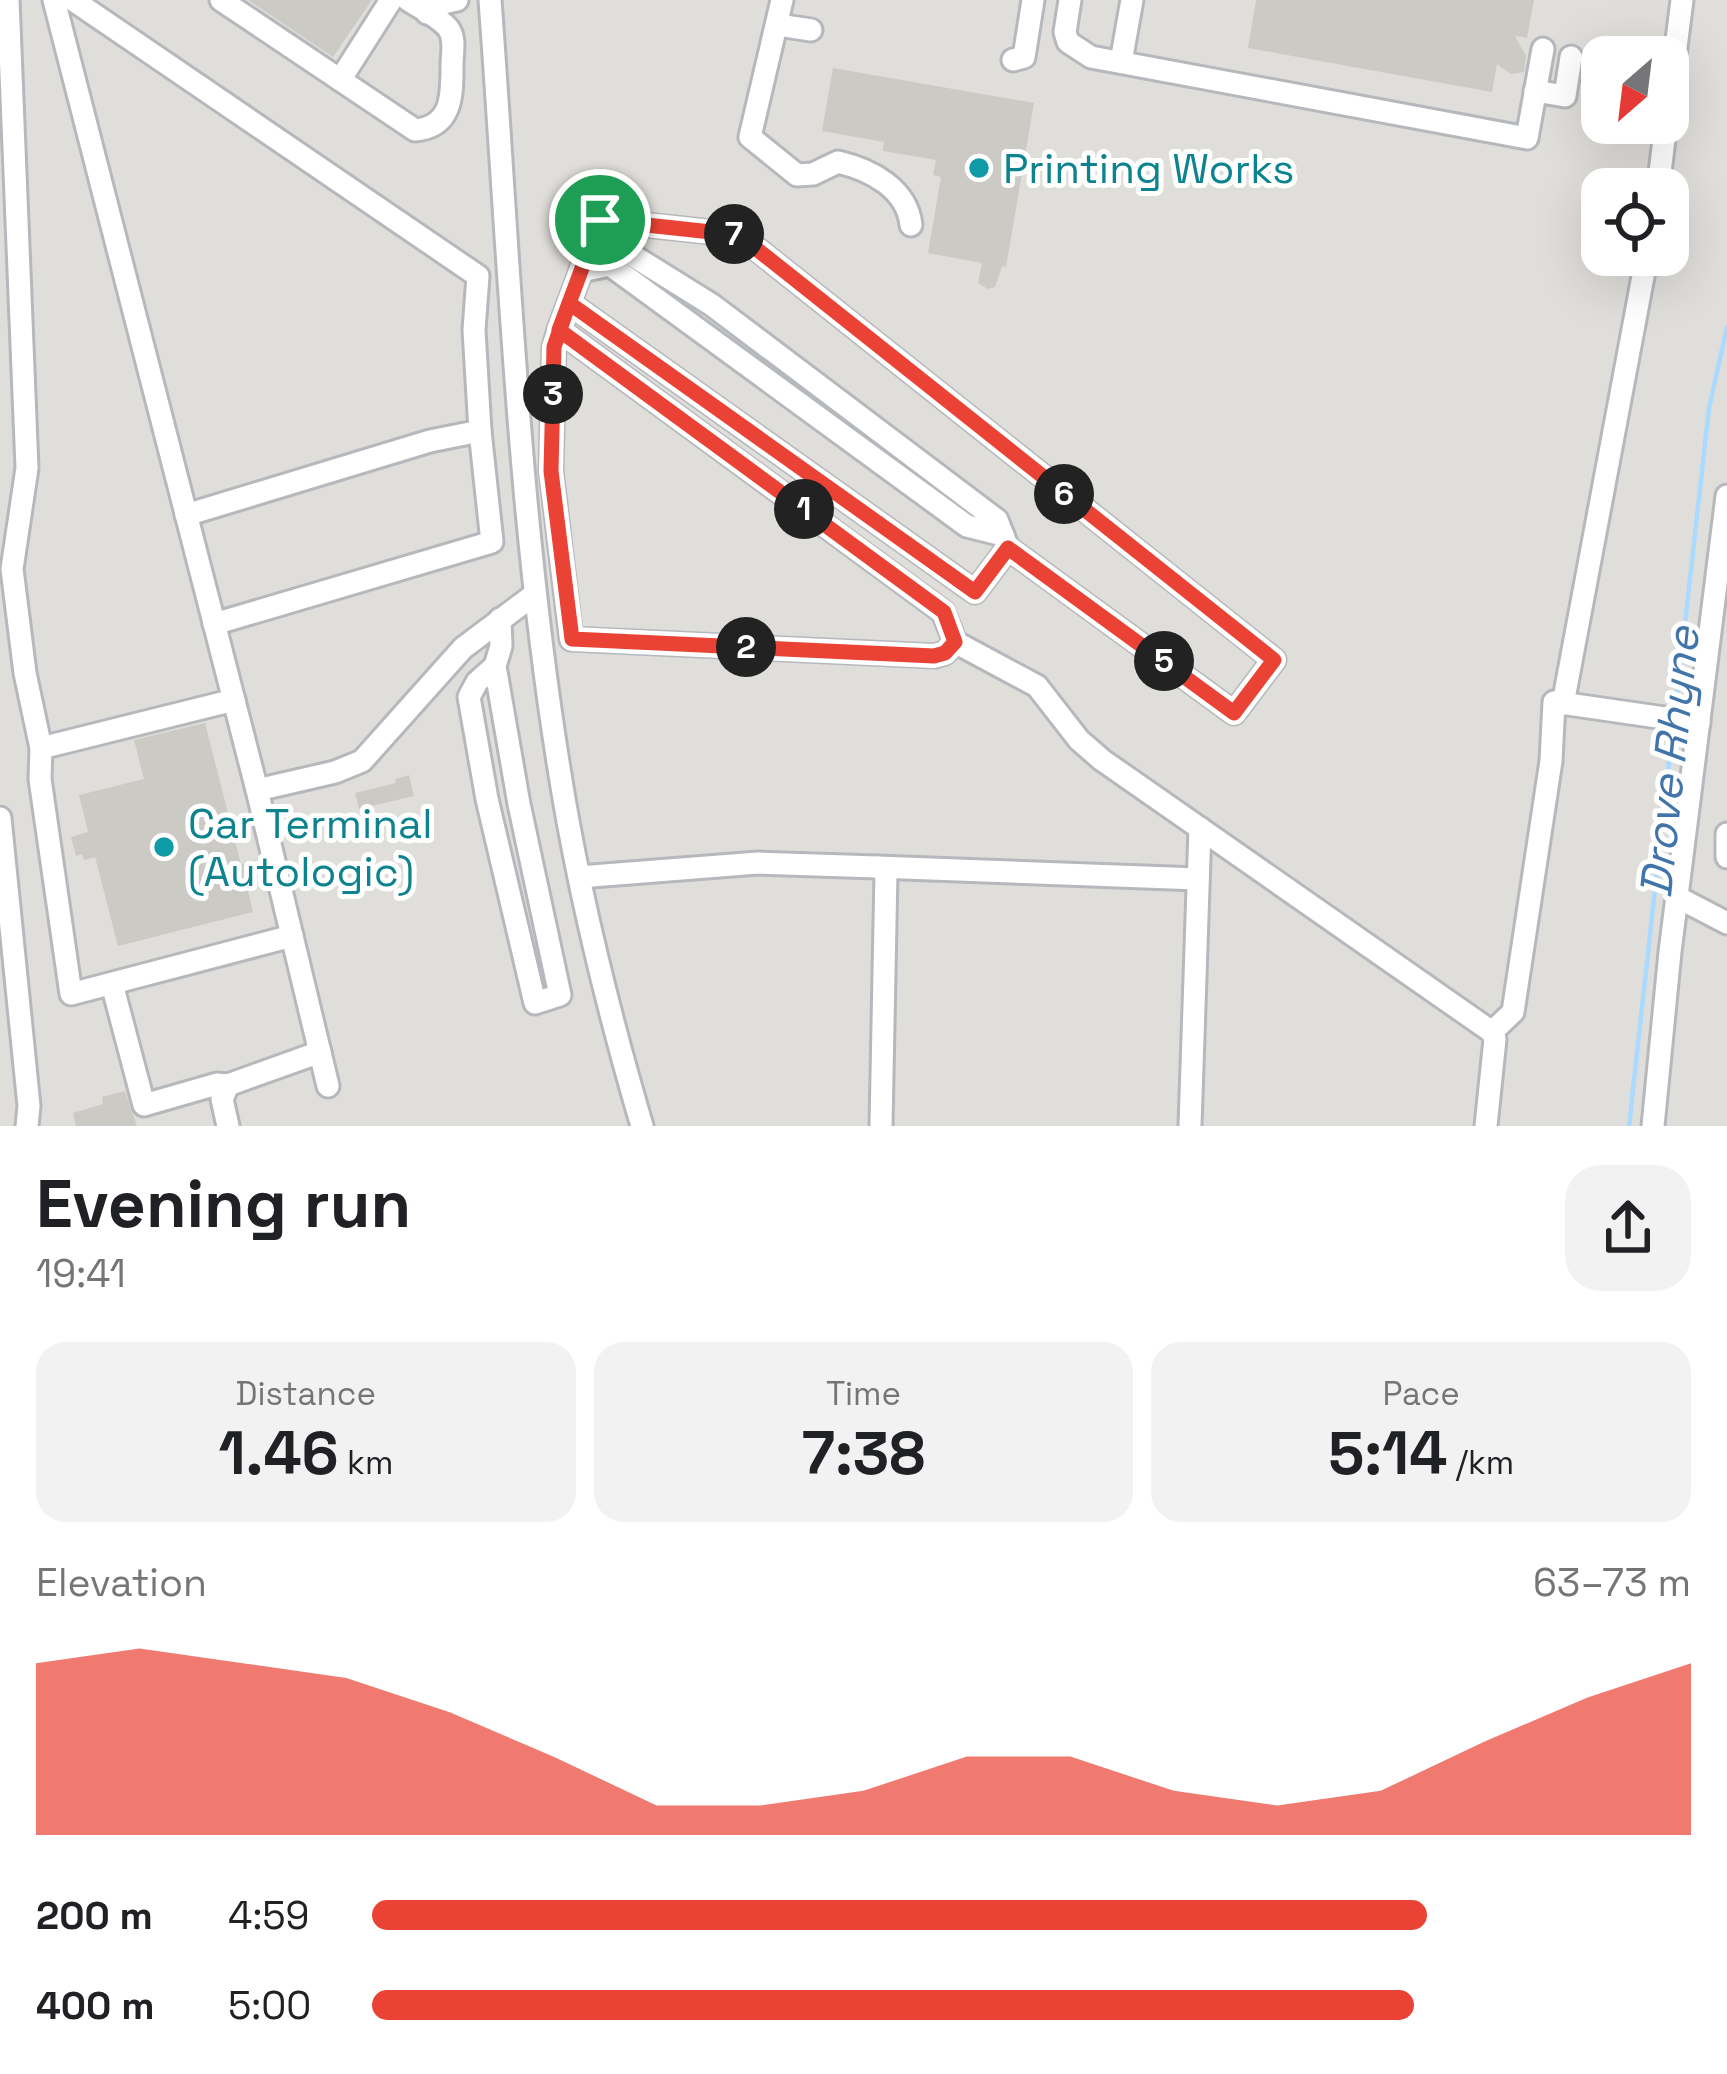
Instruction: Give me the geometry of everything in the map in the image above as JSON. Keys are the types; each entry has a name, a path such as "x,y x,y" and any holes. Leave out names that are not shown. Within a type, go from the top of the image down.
{"street":[{"path":"8,0 28,468 12,569 25,673 41,748 40,779 71,994 292,936"},
{"path":"54,0 328,1087"},
{"path":"73,0 478,276 474,330 492,542 214,624"},
{"path":"221,0 415,130 424,130 440,120 452,99 454,43 449,28 418,6"},
{"path":"340,80 391,0"},
{"path":"418,6 458,0"},
{"path":"490,0 535,594 579,878 642,1126"},
{"path":"782,0 750,136 796,175 813,174 838,162 879,179 906,202 911,225"},
{"path":"1012,60 1024,57 1033,0"},
{"path":"1070,0 1068,42 1091,57 1527,138 1543,49"},
{"path":"1121,62 1132,0"},
{"path":"1677,36 1682,0"},
{"path":"778,25 811,30"},
{"path":"1535,91 1565,96 1571,57"},
{"path":"581,271 610,265 968,526 1005,541 1234,713 1274,660 739,235 600,220 559,330 554,347 551,471 572,639 934,656 945,653 955,642"},
{"path":"569,303 975,592 1005,541 998,520 712,305 595,232"},
{"path":"1562,704 1642,276"},
{"path":"559,330 944,612 955,642 1037,686 1087,748 1492,1032 1486,1126"},
{"path":"186,515 430,441 480,431"},
{"path":"1653,1126 1677,897 1682,721 1727,496"},
{"path":"256,790 362,761 463,648 535,594"},
{"path":"495,666 560,995 536,1003 493,824 470,697 477,682 495,666 502,646 500,619"},
{"path":"41,748 234,700"},
{"path":"1492,1032 1513,1012 1551,761 1554,702 1682,721"},
{"path":"493,824 519,804"},
{"path":"0,818 4,910 29,1106 27,1126"},
{"path":"1190,1126 1199,828"},
{"path":"1727,834 1727,857"},
{"path":"579,878 758,863 1198,879"},
{"path":"877,867 886,872 888,884 881,1126"},
{"path":"1677,897 1727,922"},
{"path":"112,984 144,1106 228,1085 320,1052"},
{"path":"228,1085 222,1096 228,1126"}],"shaded area":[{"path":"0,0 1727,0 1727,1126 0,1126"}],"building":[{"path":"248,0 372,0 333,57"},
{"path":"1256,0 1534,0 1527,38 1515,36 1526,56 1524,72 1511,74 1497,64 1492,92 1248,48"},
{"name":"Printing Works","path":"833,68 1034,103 1006,267 1002,266 995,287 978,283 982,263 928,253 941,177 933,175 936,160 883,151 884,142 822,131"},
{"name":"Car Terminal (Autologic)","path":"205,723 241,864 256,860 260,873 245,878 253,912 118,946 95,857 76,856 71,837 88,832 79,795 144,779 134,740"},
{"path":"409,775 414,796 359,809 355,793"},
{"path":"125,1091 137,1126 76,1126 73,1113"}],"waterway":[{"name":"Drove Rhyne","path":"1675,714 1709,408 1727,327"},
{"name":"Drove Rhyne","path":"1629,1126 1673,725"}],"place":[{"name":"Printing Works","path":"979,168"},
{"name":"Car Terminal (Autologic)","path":"164,847"}],"route":[{"path":"600,220 559,330 944,612 955,642 945,653 934,656 572,639 551,471 554,347 559,330 569,303 975,592 1008,548 1234,713 1274,660 739,235 600,220"}]}
